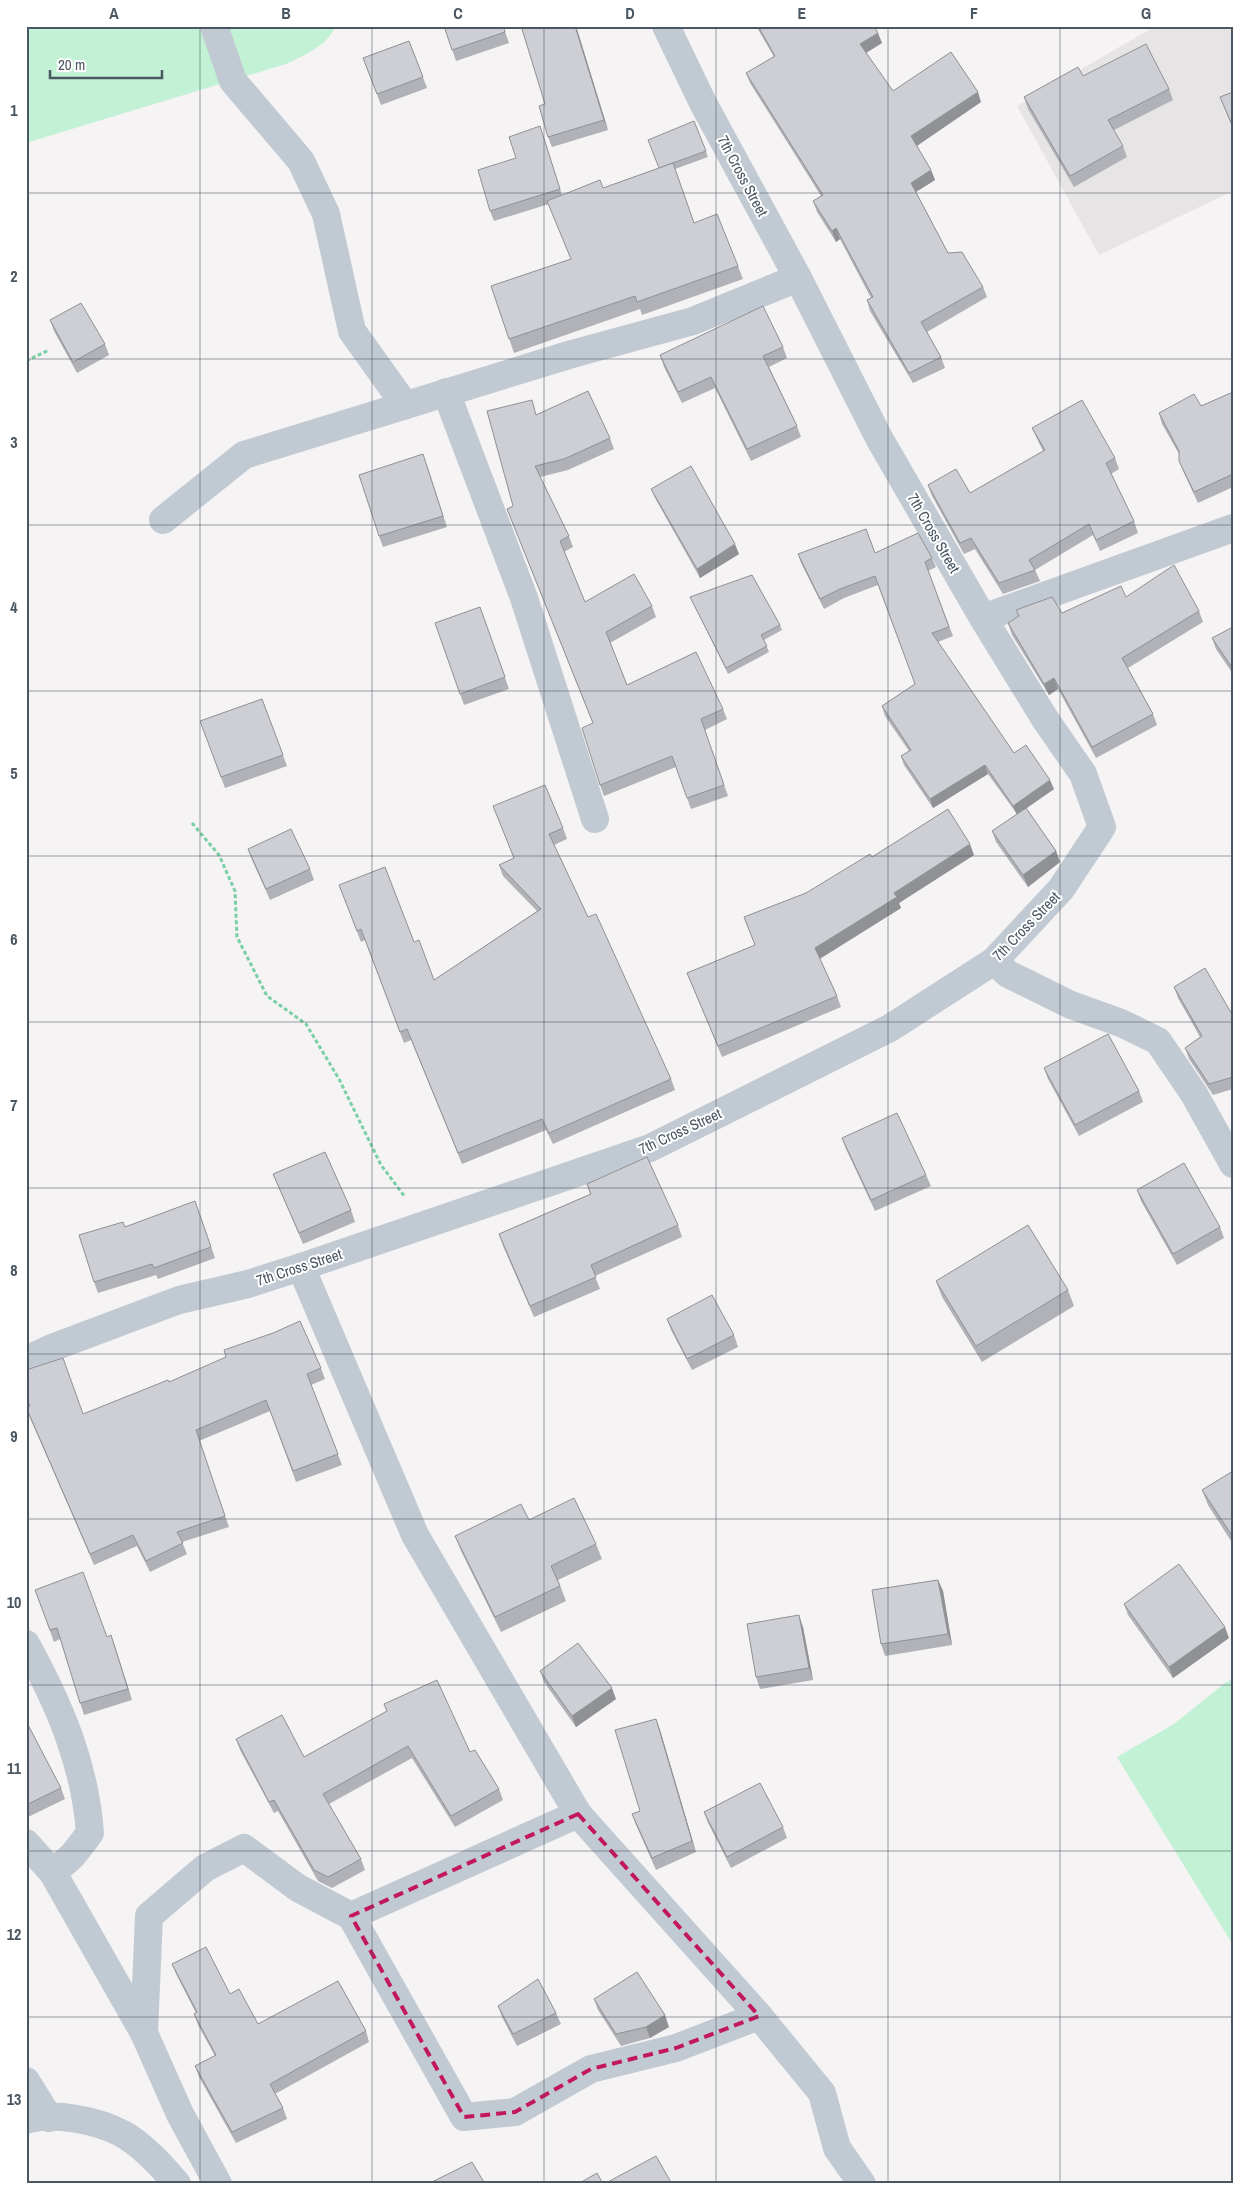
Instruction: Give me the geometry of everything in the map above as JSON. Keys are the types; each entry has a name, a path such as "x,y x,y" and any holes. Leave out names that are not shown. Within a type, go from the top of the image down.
{"street":[{"path":"214,26 233,81 301,161 326,214 352,331 405,405"},
{"name":"7th Cross Street","path":"26,1360 54,1347 179,1300 248,1284 301,1268 650,1148 890,1028 994,961 1061,889 1102,826 1083,774 1045,719 983,618 879,438 798,278 703,102 666,26"},
{"path":"163,520 244,455 446,392 693,321 798,278"},
{"path":"446,392 524,598 596,819"},
{"path":"983,618 1233,528"},
{"path":"994,961 1008,974 1071,1005 1121,1023 1158,1041 1194,1094 1233,1164"},
{"path":"301,1268 415,1535 578,1814 759,2016 822,2093 837,2148 862,2184"},
{"path":"26,1644 73,1743 87,1797 90,1833 73,1855 53,1873"},
{"path":"351,1916 578,1814"},
{"path":"26,1843 53,1873 144,2033 180,2114 218,2184"},
{"path":"144,2033 148,1916 205,1868 244,1848 298,1888 351,1916 464,2117 515,2112 591,2069 676,2048 759,2016"},
{"path":"26,2081 38,2119 72,2117 123,2134 159,2163 176,2184"}],"path":[{"path":"26,361 49,350"},
{"path":"192,823 219,855 235,891 237,937 266,996 306,1024 339,1079 381,1165 425,1224"}],"highlighted area":[{"path":"578,1814 759,2016 676,2048 591,2069 515,2112 464,2117 351,1916"}],"shaded area":[{"path":"1156,26 1233,26 1233,191 1099,255 1017,106"}],"green space":[{"path":"26,26 335,27 320,45 307,54 286,64 26,143"},
{"path":"1233,1679 1233,1945 1117,1757 1174,1724 1225,1683"}],"building":[{"path":"444,26 503,26 505,32 452,50"},
{"path":"531,26 575,26 604,120 548,137 539,106 545,104 522,29"},
{"path":"758,26 874,26 878,33 860,44 893,91 951,52 978,92 911,136 931,170 911,183 948,253 962,252 983,287 921,322 941,357 909,373 867,300 873,297 836,228 832,231 813,201 823,195 746,73 775,56"},
{"path":"409,41 423,77 377,94 363,58"},
{"path":"1146,44 1169,89 1108,120 1123,146 1070,176 1024,97 1078,67 1083,76"},
{"path":"1233,92 1233,127 1220,97"},
{"path":"694,121 706,151 659,168 648,140"},
{"path":"540,126 560,189 490,211 478,170 516,158 509,137"},
{"path":"673,163 694,223 717,214 738,266 637,302 635,296 509,339 491,286 571,259 547,201 600,180 603,188"},
{"path":"81,303 105,344 73,362 50,320"},
{"path":"763,306 783,347 763,356 797,426 747,449 711,377 678,392 660,355"},
{"path":"588,391 610,438 564,459 535,466 569,536 560,541 585,602 634,574 652,606 606,632 627,685 696,652 723,709 701,719 724,785 687,798 672,756 600,785 582,728 593,723 507,509 513,506 487,411 532,400 536,415"},
{"path":"1233,392 1233,474 1194,492 1179,461 1179,451 1159,413 1194,394 1201,406"},
{"path":"1082,400 1115,458 1106,463 1134,521 1096,540 1089,524 1029,560 1035,570 999,583 971,538 960,543 928,485 956,469 970,493 1045,450 1032,428"},
{"path":"423,454 443,516 379,536 359,475"},
{"path":"691,466 735,544 697,569 651,489"},
{"path":"866,529 875,553 918,533 932,558 925,562 949,627 932,633 1014,753 1026,745 1050,780 1013,806 985,765 930,799 901,756 911,750 882,706 915,684 875,576 840,589 820,599 798,554"},
{"path":"1174,565 1199,611 1122,658 1153,714 1092,747 1054,678 1044,684 1008,623 1019,616 1016,610 1052,597 1062,613 1121,586 1126,597"},
{"path":"752,575 780,625 761,635 767,646 726,668 690,597"},
{"path":"480,607 505,677 460,694 435,623"},
{"path":"1233,627 1233,669 1212,638"},
{"path":"262,699 283,755 221,777 200,721"},
{"path":"545,785 563,828 549,834 588,917 596,914 671,1079 549,1133 542,1119 458,1153 407,1029 400,1032 361,929 357,931 339,885 385,867 414,942 419,940 434,980 541,909 499,865 514,858 493,806"},
{"path":"1026,808 1056,851 1023,875 992,831"},
{"path":"948,809 970,844 894,893 897,897 815,948 837,996 718,1046 687,973 755,945 744,917 806,893 870,854 872,857"},
{"path":"291,829 310,869 266,889 248,849"},
{"path":"1205,968 1233,1016 1233,1077 1209,1084 1185,1048 1202,1036 1174,987"},
{"path":"1108,1034 1139,1091 1075,1125 1044,1068"},
{"path":"897,1113 926,1175 871,1200 842,1138"},
{"path":"325,1152 351,1210 299,1233 273,1174"},
{"path":"647,1157 678,1225 591,1265 596,1277 530,1306 499,1234 591,1194 587,1184"},
{"path":"1184,1163 1220,1227 1173,1254 1137,1190"},
{"path":"195,1201 211,1247 154,1268 152,1264 94,1282 79,1235 123,1222 125,1227"},
{"path":"1028,1225 1068,1290 976,1346 936,1281"},
{"path":"712,1295 734,1335 687,1359 667,1319"},
{"path":"300,1321 321,1368 307,1374 338,1454 293,1471 266,1400 196,1430 225,1516 177,1532 183,1543 146,1561 133,1535 90,1554 26,1407 30,1406 26,1397 26,1370 63,1358 83,1414 168,1380 169,1382 226,1357 224,1350 273,1333"},
{"path":"1233,1471 1233,1537 1202,1490"},
{"path":"574,1498 596,1544 551,1566 560,1586 495,1617 455,1536 521,1504 529,1520"},
{"path":"1179,1564 1225,1627 1169,1667 1124,1604"},
{"path":"83,1572 107,1637 111,1635 128,1689 80,1703 57,1628 50,1630 35,1590"},
{"path":"938,1580 948,1634 881,1644 872,1590"},
{"path":"799,1615 809,1668 756,1677 747,1624"},
{"path":"578,1643 612,1688 572,1716 540,1671"},
{"path":"437,1680 470,1752 475,1750 499,1789 451,1816 408,1746 323,1794 361,1859 328,1877 314,1870 274,1800 269,1802 236,1739 282,1715 304,1757 387,1711 384,1704"},
{"path":"656,1719 692,1841 652,1858 632,1814 640,1811 615,1730"},
{"path":"26,1721 61,1788 26,1805"},
{"path":"760,1783 783,1827 727,1857 704,1812"},
{"path":"206,1947 230,1994 239,1989 258,2024 338,1981 366,2031 270,2084 283,2108 232,2132 195,2066 216,2055 194,2014 197,2012 172,1964"},
{"path":"637,1972 665,2015 646,2027 616,2034 594,1999"},
{"path":"538,1979 556,2013 513,2034 498,2006"},
{"path":"656,2156 672,2184 604,2184"},
{"path":"472,2162 485,2184 428,2184"},
{"path":"597,2173 603,2184 578,2184"}]}
